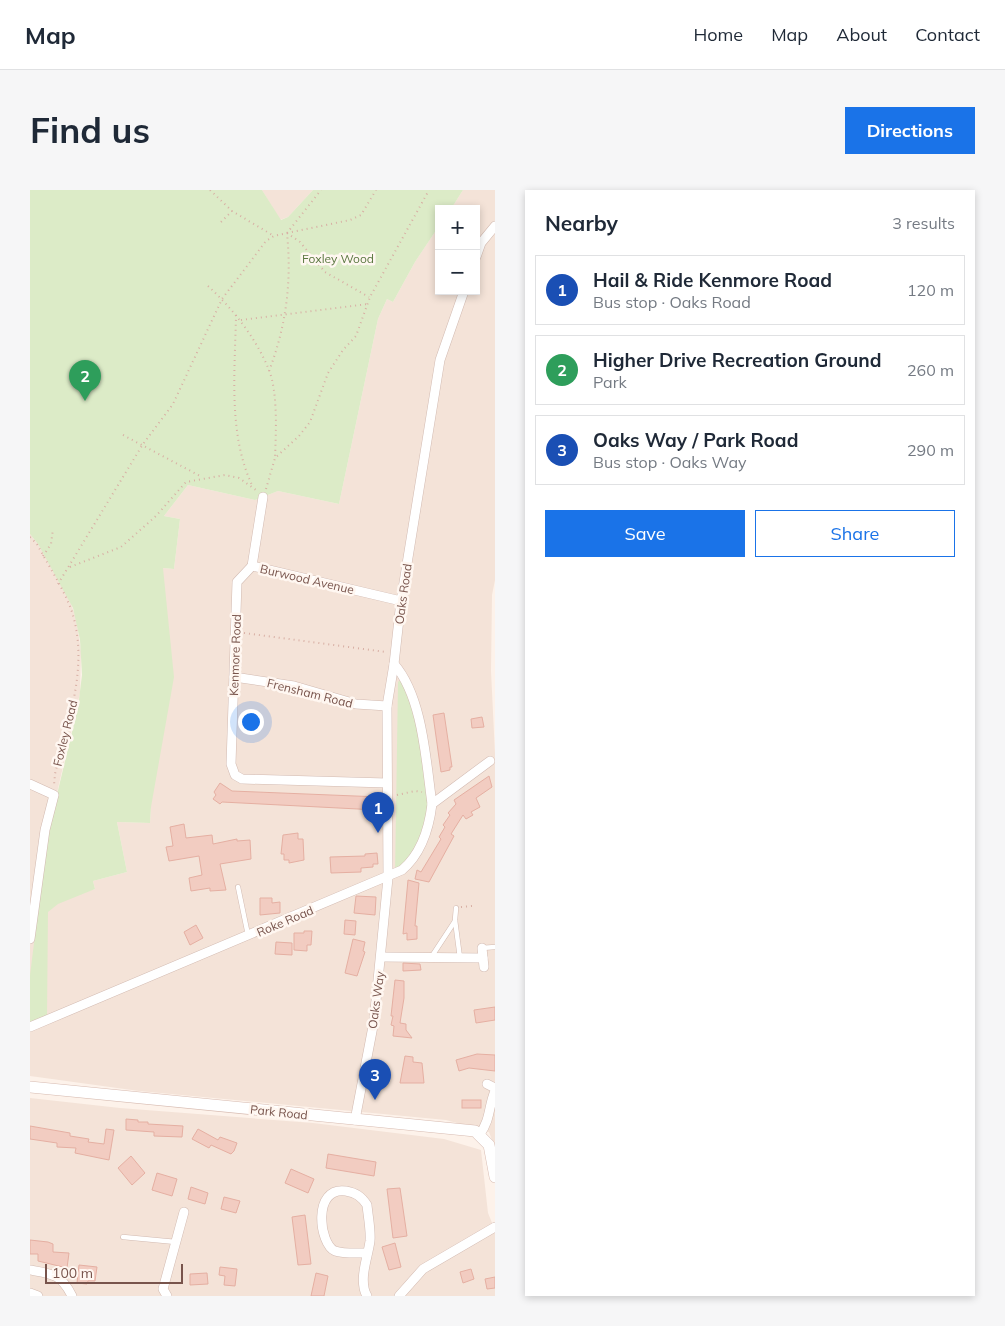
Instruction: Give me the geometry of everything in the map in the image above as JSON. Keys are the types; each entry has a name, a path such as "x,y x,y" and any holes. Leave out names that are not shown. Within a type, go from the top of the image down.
{"street":[{"path":"478,250 481,243 495,226"},
{"name":"Oaks Road","path":"388,878 387,706 396,653 401,601 440,360 463,295"},
{"name":"Burwood Avenue","path":"263,497 252,566 401,601"},
{"name":"Kenmore Road","path":"252,566 237,582 231,764 235,774 242,779 387,783"},
{"path":"394,664 405,676 420,726 432,804 490,760"},
{"name":"Frensham Road","path":"234,677 294,686 356,704 387,706"},
{"path":"30,784 54,795 45,830 30,939"},
{"name":"Roke Road","path":"30,1027 388,878 413,860 429,824 432,804"},
{"name":"Oaks Way","path":"355,1120 374,1021 382,957 388,878"},
{"path":"382,957 460,958 483,962 482,948"},
{"name":"Park Road","path":"30,1087 470,1130 480,1134"},
{"path":"492,1088 489,1118 480,1134 489,1145 495,1177"},
{"path":"366,1253 335,1251 329,1246 324,1237 323,1203 328,1195 336,1190 354,1192 367,1205 370,1241 366,1253 364,1286 367,1296"},
{"path":"167,1296 163,1289 184,1212"},
{"path":"399,1296 423,1269 495,1227"},
{"path":"30,1270 52,1274 65,1282 72,1296"},
{"path":"30,1293 38,1296"}],"lane":[{"path":"238,887 248,937"},
{"path":"456,908 455,920 460,958"},
{"path":"432,957 455,920"},
{"path":"482,948 495,946"},
{"path":"122,1237 176,1242"}],"path":[{"path":"210,190 232,211 274,236"},
{"path":"269,371 278,348 285,315 290,266 287,233 321,190"},
{"path":"58,584 99,512 143,444 173,404 222,299 251,258 266,241 274,236 350,220 361,215 376,190"},
{"path":"274,458 299,436 310,422 328,373 356,336 370,297 429,190"},
{"path":"221,222 232,211"},
{"path":"287,233 300,242 325,272 370,297"},
{"path":"208,286 241,320 269,371 277,425 274,458 263,497"},
{"path":"241,320 368,304"},
{"path":"68,568 121,547 156,516 186,482 202,477 225,475 239,478 252,485 243,467 237,443 236,315"},
{"path":"123,435 202,477"},
{"path":"43,556 51,544 53,529"},
{"name":"Foxley Road","path":"30,537 58,584 74,620 79,676 54,774 54,795"},
{"path":"236,632 396,653"},
{"path":"397,795 415,791"},
{"path":"456,908 472,906"}],"shaded area":[{"path":"262,190 313,190 288,217 280,220"},
{"path":"463,190 495,190 495,580 492,595 491,671 495,754 495,1148 489,1132 446,1120 139,1091 30,1076 30,534 38,544 69,598 76,618 81,651 80,693 48,832 40,903 95,889 93,881 127,872 117,822 150,823 163,568 174,569 180,519 164,516 188,485 255,500 278,491 339,504 378,319 387,299 393,302 415,262 435,232 435,295 480,295 480,205 454,205"},
{"path":"30,1098 120,1108 313,1123 444,1139 481,1150 488,1213 495,1230 495,1296 30,1296"}],"green space":[{"name":"Foxley Wood","path":"30,190 262,190 281,220 288,217 313,190 463,190 454,205 435,205 435,232 415,262 393,302 387,299 378,319 339,504 278,491 255,500 188,485 164,516 180,519 174,569 163,568 174,677 151,807 150,823 117,822 127,872 93,881 95,889 58,904 48,912 47,1017 30,1025 30,975 48,832 78,707 82,675 80,640 73,608 38,544 30,534"},
{"path":"405,676 420,726 432,804 413,860 395,874 398,682"}],"building":[{"path":"444,713 452,767 450,767 450,770 441,772 433,715"},
{"path":"482,717 484,727 472,728 471,719"},
{"path":"489,776 492,787 476,798 480,807 471,812 473,815 466,819 463,815 451,834 454,836 429,882 415,879 417,870 421,872 441,839 439,837 445,827 443,825 450,815 448,813 456,804 454,800"},
{"path":"220,783 232,791 380,797 380,814 372,814 372,810 358,809 222,802 220,804 213,799 216,795 214,792"},
{"path":"184,824 186,838 212,835 213,844 237,839 237,841 250,840 251,859 220,864 226,890 210,891 210,888 191,891 189,878 202,875 199,856 169,861 166,847 173,846 170,827"},
{"path":"298,833 298,839 303,839 304,860 289,863 289,860 284,860 284,854 281,854 283,835"},
{"path":"377,853 378,864 373,864 373,867 361,868 361,872 331,873 330,857 365,856 365,854"},
{"path":"408,880 419,883 415,926 417,926 417,939 407,940 407,933 403,934"},
{"path":"356,896 376,897 375,915 354,913"},
{"path":"260,898 272,898 272,903 280,902 280,913 260,915"},
{"path":"345,920 356,921 355,935 344,934"},
{"path":"196,925 203,938 190,945 184,932"},
{"path":"304,931 312,931 311,945 307,945 307,951 294,950 294,933 304,933"},
{"path":"353,939 365,942 363,951 365,952 357,976 345,973"},
{"path":"276,942 292,943 292,955 275,954"},
{"path":"403,963 420,964 421,970 403,971"},
{"path":"395,980 404,981 404,998 400,1023 406,1024 406,1030 412,1038 393,1036 394,1026 391,1025 393,1016 391,1016"},
{"path":"495,1007 495,1020 476,1023 474,1010"},
{"path":"477,1054 495,1055 495,1071 469,1068 459,1071 456,1060"},
{"path":"405,1056 413,1057 413,1062 422,1063 424,1083 400,1083"},
{"path":"462,1100 481,1100 481,1108 462,1108"},
{"path":"126,1119 148,1122 148,1124 183,1126 182,1137 154,1136 154,1132 126,1130"},
{"path":"30,1126 70,1133 70,1136 89,1139 88,1142 104,1144 106,1129 114,1130 109,1160 75,1153 76,1148 57,1147 57,1143 30,1139"},
{"path":"198,1129 218,1140 220,1137 237,1143 234,1151 231,1154 211,1145 209,1148 192,1139"},
{"path":"328,1154 376,1162 374,1176 326,1168"},
{"path":"131,1156 145,1173 132,1185 118,1168"},
{"path":"291,1169 314,1179 308,1193 285,1183"},
{"path":"157,1173 177,1179 172,1196 152,1190"},
{"path":"191,1187 208,1193 205,1204 188,1199"},
{"path":"400,1188 407,1236 393,1238 387,1189"},
{"path":"224,1197 240,1201 236,1213 221,1209"},
{"path":"305,1215 311,1264 298,1265 292,1217"},
{"path":"30,1240 53,1244 53,1252 69,1253 67,1268 38,1261 38,1254 30,1254"},
{"path":"395,1243 401,1267 389,1270 382,1247"},
{"path":"79,1265 97,1267 95,1281 88,1281 87,1284 77,1283"},
{"path":"220,1267 237,1269 235,1286 224,1285 225,1276 219,1275"},
{"path":"471,1269 474,1279 463,1283 460,1272"},
{"path":"207,1273 208,1284 190,1285 190,1274"},
{"path":"316,1273 328,1276 324,1296 311,1296"},
{"path":"495,1277 495,1288 487,1289 485,1279"}],"place":[{"name":"Higher Drive Recreation Ground","path":"85,401"},
{"name":"Hail & Ride Kenmore Road","path":"378,833"},
{"name":"Oaks Way / Park Road","path":"375,1100"}]}
